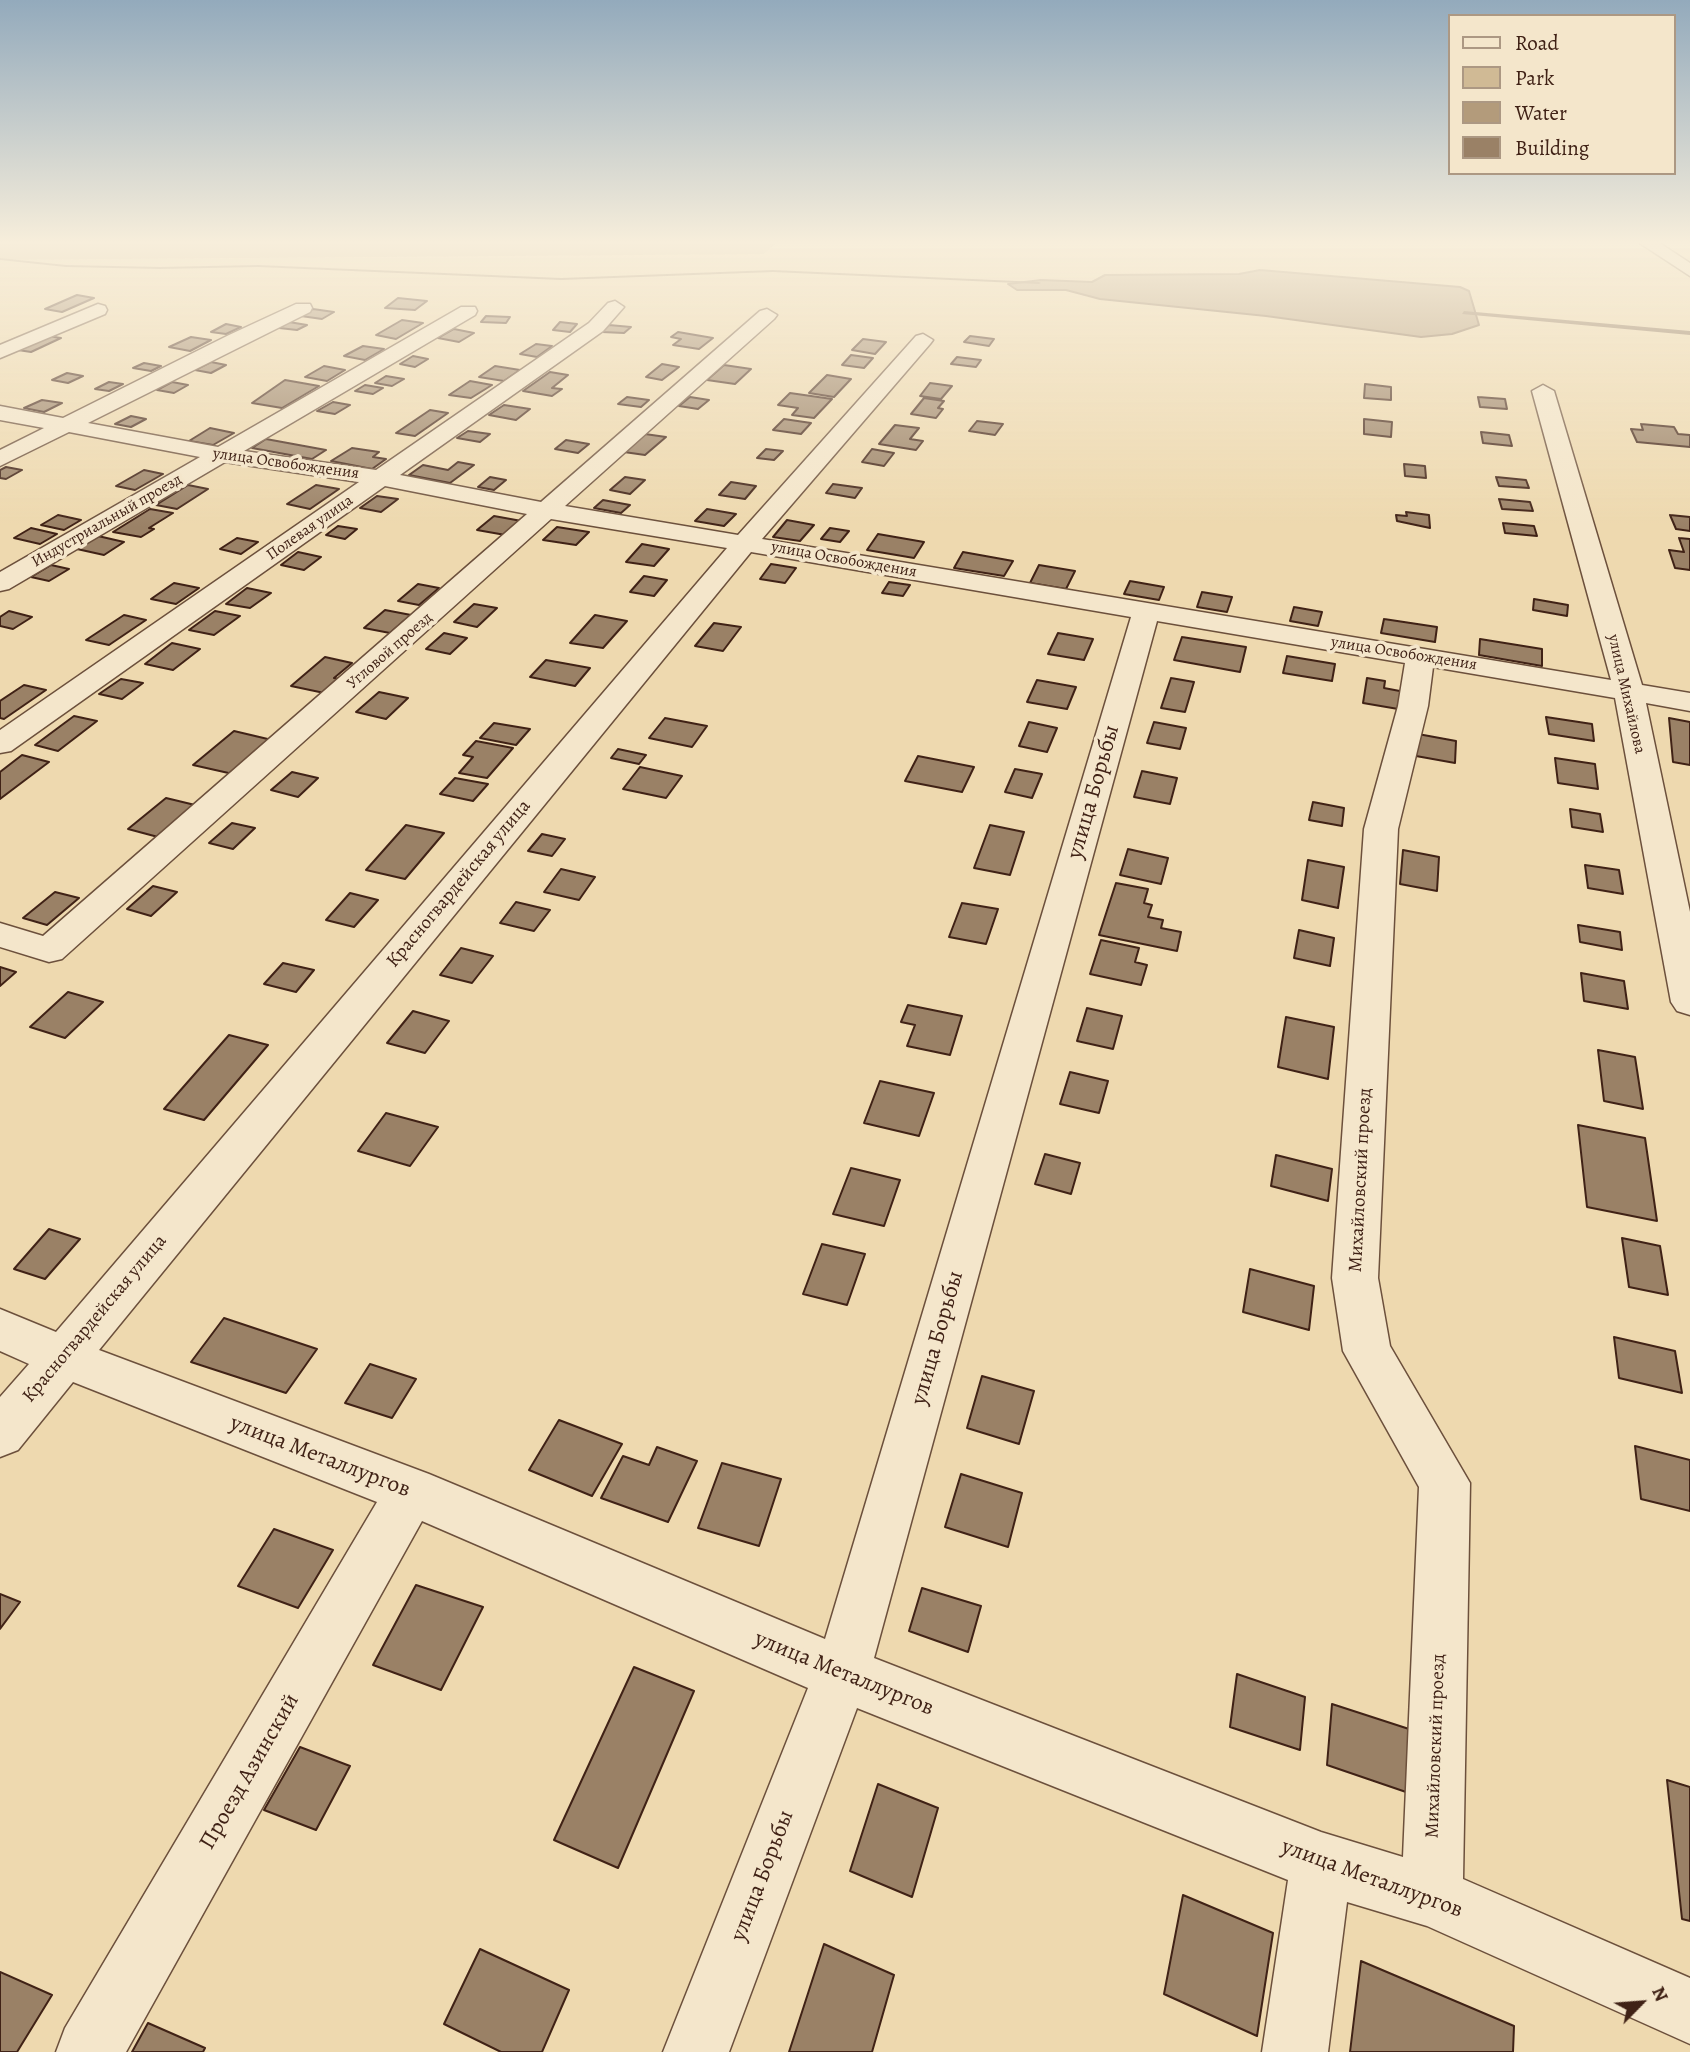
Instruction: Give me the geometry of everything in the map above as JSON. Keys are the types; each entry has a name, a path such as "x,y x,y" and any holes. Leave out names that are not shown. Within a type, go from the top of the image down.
{"street":[{"path":"0,352 38,336"},
{"path":"0,459 247,336"},
{"name":"Индустриальный проезд","path":"0,583 425,336"},
{"name":"Полевая улица","path":"0,744 584,336"},
{"name":"Угловой проезд","path":"0,935 49,950 549,511 744,336"},
{"name":"Красногвардейская улица","path":"0,1434 744,544 923,340"},
{"name":"улица Михайлова","path":"1543,391 1629,692 1690,1002"},
{"name":"улица Освобождения","path":"0,413 62,427 382,478 549,511 1690,702"},
{"name":"улица Борьбы","path":"696,2052 842,1674 1146,612"},
{"name":"Михайловский проезд","path":"1420,656 1413,706 1381,829 1355,1278 1367,1351 1445,1483 1432,1897"},
{"name":"улица Металлургов","path":"0,1329 63,1357 411,1491 842,1674 1321,1863 1432,1897 1690,2011"},
{"name":"Проезд Азинский","path":"89,2052 411,1491"},
{"path":"1295,2052 1321,1863"}],"building":[{"path":"48,336 61,338 31,352 18,350"},
{"path":"380,336 401,336 396,339"},
{"path":"442,336 469,336 459,342 438,338"},
{"path":"970,336 994,339 989,346 964,342"},
{"path":"191,337 211,340 190,351 169,347"},
{"path":"671,337 713,338 699,349 673,345 681,339"},
{"path":"863,339 886,342 875,354 852,350"},
{"path":"536,344 552,346 537,357 520,354"},
{"path":"363,346 384,349 365,360 344,356"},
{"path":"851,355 873,358 864,368 842,365"},
{"path":"413,356 428,359 415,367 400,364"},
{"path":"957,357 981,360 976,367 951,364"},
{"path":"211,362 226,365 211,373 195,370"},
{"path":"144,363 161,366 151,371 133,368"},
{"path":"662,364 679,367 662,380 646,377"},
{"path":"724,365 751,369 735,384 707,380"},
{"path":"324,366 345,370 327,381 305,377"},
{"path":"495,366 520,370 504,381 479,377"},
{"path":"550,372 568,375 552,388 562,389 552,396 523,391"},
{"path":"67,373 83,376 68,383 52,380"},
{"path":"827,375 851,379 834,397 809,393"},
{"path":"386,376 404,379 392,386 375,383"},
{"path":"285,380 319,386 282,408 252,403"},
{"path":"470,381 492,385 471,398 449,395"},
{"path":"109,382 123,384 109,391 95,389"},
{"path":"172,382 188,385 174,393 157,390"},
{"path":"930,383 952,386 941,399 920,396"},
{"path":"1365,384 1391,387 1391,400 1364,398"},
{"path":"365,385 383,388 373,394 355,391"},
{"path":"790,393 832,399 814,418 792,415 798,408 778,405"},
{"path":"627,397 649,400 641,407 618,404"},
{"path":"690,397 709,400 698,409 679,406"},
{"path":"1478,397 1505,399 1507,409 1480,407"},
{"path":"924,398 944,401 938,408 943,409 936,418 911,414"},
{"path":"42,400 62,403 44,412 24,408"},
{"path":"333,402 350,405 335,414 317,411"},
{"path":"504,405 530,409 516,420 489,415"},
{"path":"430,410 448,413 415,436 396,433"},
{"path":"131,416 146,419 131,427 115,424"},
{"path":"784,419 811,423 801,434 773,430"},
{"path":"1364,419 1392,422 1391,437 1364,434"},
{"path":"977,421 1003,424 995,435 969,431"},
{"path":"1641,424 1674,427 1678,434 1690,435 1690,447 1637,442 1631,429 1643,430"},
{"path":"895,425 919,428 910,439 923,441 916,450 879,444"},
{"path":"210,428 234,433 213,445 189,441"},
{"path":"468,431 490,434 480,442 457,438"},
{"path":"1481,432 1509,435 1512,446 1483,443"},
{"path":"645,434 666,437 645,455 624,452"},
{"path":"266,439 326,450 312,459 252,448"},
{"path":"566,440 589,444 578,453 555,449"},
{"path":"352,448 379,452 373,457 386,459 372,469 331,461"},
{"path":"766,449 783,451 774,460 757,458"},
{"path":"872,449 894,453 884,466 862,462"},
{"path":"458,462 474,465 450,483 409,475 423,465 448,470"},
{"path":"1404,464 1425,466 1426,478 1405,476"},
{"path":"6,467 22,470 6,479 0,478 0,470"},
{"path":"144,470 163,474 135,490 116,486"},
{"path":"490,477 506,480 494,490 478,487"},
{"path":"625,477 645,480 630,494 610,490"},
{"path":"1496,477 1526,480 1529,488 1499,486"},
{"path":"731,482 756,486 745,499 719,495"},
{"path":"833,484 862,488 855,498 826,493"},
{"path":"188,485 208,489 177,509 156,505"},
{"path":"316,485 339,489 310,509 287,504"},
{"path":"377,496 398,499 381,512 360,508"},
{"path":"1499,499 1530,502 1533,511 1502,509"},
{"path":"603,500 630,505 621,513 594,508"},
{"path":"150,509 173,513 149,528 154,529 141,537 113,532"},
{"path":"707,509 736,514 724,526 695,521"},
{"path":"1406,512 1429,515 1430,528 1397,521 1396,515 1407,516"},
{"path":"58,515 81,520 64,530 41,525"},
{"path":"1670,515 1690,517 1690,531 1676,529"},
{"path":"494,516 527,522 511,536 477,530"},
{"path":"787,520 814,525 800,541 773,537"},
{"path":"1503,523 1534,526 1537,536 1505,533"},
{"path":"338,526 357,529 345,539 326,535"},
{"path":"557,527 589,532 576,545 543,540"},
{"path":"31,528 57,534 40,544 14,538"},
{"path":"830,528 849,531 840,542 821,539"},
{"path":"878,534 924,542 914,558 867,550"},
{"path":"98,536 124,542 104,555 77,549"},
{"path":"237,538 258,542 241,554 220,549"},
{"path":"1679,538 1690,539 1690,570 1675,568 1669,550 1684,552"},
{"path":"642,544 669,549 654,566 626,562"},
{"path":"298,552 321,557 304,570 281,565"},
{"path":"963,552 1013,561 1004,576 954,568"},
{"path":"771,564 796,568 785,583 760,579"},
{"path":"51,565 69,569 49,581 31,577"},
{"path":"1039,565 1075,571 1066,589 1030,583"},
{"path":"644,576 667,580 654,596 630,592"},
{"path":"1130,581 1164,587 1159,600 1124,594"},
{"path":"889,582 910,585 903,596 882,593"},
{"path":"174,583 199,588 176,604 151,599"},
{"path":"418,584 439,588 419,605 398,601"},
{"path":"247,588 271,593 250,608 226,604"},
{"path":"1202,592 1232,597 1227,612 1197,607"},
{"path":"1534,599 1568,605 1567,616 1533,610"},
{"path":"474,604 497,608 477,627 454,622"},
{"path":"1294,607 1322,612 1318,626 1290,621"},
{"path":"385,610 411,615 390,633 364,628"},
{"path":"9,611 32,617 13,629 0,626 0,617"},
{"path":"215,611 240,616 214,635 189,630"},
{"path":"124,615 146,620 109,645 86,640"},
{"path":"595,615 627,621 603,648 570,643"},
{"path":"1384,619 1437,627 1435,642 1381,633"},
{"path":"714,623 741,627 723,651 695,646"},
{"path":"444,633 467,638 450,654 426,649"},
{"path":"1058,633 1093,639 1084,660 1048,654"},
{"path":"1182,637 1246,647 1240,672 1174,660"},
{"path":"1480,639 1542,649 1542,666 1479,655"},
{"path":"172,643 200,649 173,670 145,664"},
{"path":"1287,656 1335,664 1332,681 1283,673"},
{"path":"325,657 352,663 334,678 345,680 329,694 291,686"},
{"path":"546,660 590,668 575,686 530,677"},
{"path":"1171,678 1194,682 1185,712 1161,708"},
{"path":"1367,678 1385,681 1384,688 1405,692 1404,710 1363,703"},
{"path":"121,679 143,683 122,699 99,694"},
{"path":"1037,680 1076,687 1067,709 1027,702"},
{"path":"24,685 46,690 4,719 0,718 0,701"},
{"path":"379,692 408,698 386,719 356,712"},
{"path":"74,716 97,721 58,751 35,745"},
{"path":"1546,717 1592,724 1594,741 1549,734"},
{"path":"665,718 707,726 692,747 649,738"},
{"path":"1669,718 1690,722 1690,765 1673,762"},
{"path":"1029,722 1057,728 1047,752 1019,746"},
{"path":"1154,722 1186,728 1180,749 1147,743"},
{"path":"494,723 530,729 516,745 480,738"},
{"path":"234,731 272,740 233,774 193,765"},
{"path":"1418,734 1456,741 1455,763 1416,756"},
{"path":"476,741 513,748 487,778 459,773 473,757 463,755"},
{"path":"618,749 646,755 639,764 611,758"},
{"path":"22,755 49,762 0,799 0,772"},
{"path":"918,756 974,767 962,792 905,781"},
{"path":"1555,758 1595,764 1598,789 1558,783"},
{"path":"640,767 682,776 666,798 623,789"},
{"path":"1015,769 1042,774 1032,798 1005,792"},
{"path":"1142,771 1177,778 1170,804 1134,797"},
{"path":"292,772 318,778 298,797 271,790"},
{"path":"455,778 488,784 473,801 440,794"},
{"path":"166,798 195,805 158,837 128,829"},
{"path":"1313,802 1344,808 1342,826 1309,820"},
{"path":"1570,809 1600,814 1603,832 1572,827"},
{"path":"232,823 255,828 233,849 209,843"},
{"path":"406,825 444,833 405,879 366,870"},
{"path":"990,825 1024,832 1010,875 974,868"},
{"path":"542,834 565,839 552,856 528,851"},
{"path":"1128,849 1168,858 1161,884 1120,875"},
{"path":"1403,850 1439,857 1437,891 1400,884"},
{"path":"1308,860 1344,867 1338,908 1302,900"},
{"path":"1585,865 1619,870 1623,894 1588,888"},
{"path":"561,869 595,877 579,900 544,892"},
{"path":"1116,883 1148,889 1144,903 1152,905 1148,917 1163,920 1161,928 1181,932 1177,951 1099,935"},
{"path":"153,886 177,892 151,916 127,909"},
{"path":"55,892 79,898 47,925 23,918"},
{"path":"350,893 378,900 354,927 326,920"},
{"path":"516,902 550,910 534,931 500,923"},
{"path":"962,903 998,909 986,944 949,937"},
{"path":"1578,925 1620,932 1622,950 1580,942"},
{"path":"1299,930 1334,938 1330,966 1294,958"},
{"path":"1101,940 1139,948 1135,962 1147,965 1141,985 1090,974"},
{"path":"461,948 493,956 472,983 440,975"},
{"path":"283,963 314,970 296,992 264,984"},
{"path":"0,967 16,972 0,986"},
{"path":"1581,973 1624,981 1628,1009 1584,1001"},
{"path":"68,992 103,1002 65,1038 30,1027"},
{"path":"908,1005 962,1016 950,1055 907,1046 915,1025 901,1022"},
{"path":"1087,1008 1122,1016 1113,1049 1077,1041"},
{"path":"413,1011 449,1021 425,1053 387,1043"},
{"path":"1286,1017 1334,1027 1328,1079 1278,1067"},
{"path":"229,1035 268,1045 204,1120 164,1109"},
{"path":"1598,1050 1635,1057 1643,1109 1604,1101"},
{"path":"1070,1072 1108,1081 1099,1113 1060,1104"},
{"path":"880,1081 934,1093 919,1136 864,1123"},
{"path":"386,1113 438,1127 410,1166 358,1151"},
{"path":"1578,1125 1645,1138 1657,1221 1587,1207"},
{"path":"1045,1154 1080,1163 1071,1194 1035,1184"},
{"path":"1276,1155 1332,1169 1328,1201 1271,1186"},
{"path":"851,1168 900,1180 884,1226 833,1214"},
{"path":"49,1229 80,1239 45,1279 14,1269"},
{"path":"1622,1238 1660,1246 1668,1295 1629,1287"},
{"path":"822,1244 865,1254 847,1305 803,1294"},
{"path":"1250,1269 1314,1286 1309,1330 1243,1312"},
{"path":"224,1318 317,1349 286,1393 191,1362"},
{"path":"1614,1337 1675,1351 1682,1393 1619,1378"},
{"path":"370,1364 416,1379 392,1418 345,1403"},
{"path":"982,1376 1034,1391 1019,1444 967,1428"},
{"path":"559,1420 622,1444 592,1496 529,1470"},
{"path":"1635,1446 1690,1460 1690,1511 1641,1499"},
{"path":"657,1447 697,1461 668,1522 601,1498 623,1456 649,1465"},
{"path":"722,1463 781,1479 759,1546 698,1528"},
{"path":"961,1474 1022,1493 1008,1547 945,1527"},
{"path":"274,1529 333,1550 298,1608 238,1586"},
{"path":"416,1585 483,1607 441,1690 373,1665"},
{"path":"922,1588 981,1606 968,1652 909,1631"},
{"path":"0,1594 20,1602 0,1629"},
{"path":"634,1667 694,1691 618,1868 554,1840"},
{"path":"1237,1674 1305,1697 1300,1750 1230,1727"},
{"path":"1332,1704 1409,1729 1406,1792 1327,1765"},
{"path":"300,1747 350,1766 316,1830 264,1810"},
{"path":"1667,1780 1690,1787 1690,1921 1682,1919"},
{"path":"878,1784 938,1808 912,1897 850,1871"},
{"path":"1183,1895 1273,1933 1257,2036 1164,1994"},
{"path":"824,1944 894,1975 872,2052 789,2052"},
{"path":"480,1949 569,1990 542,2052 501,2052 444,2024"},
{"path":"1361,1961 1514,2026 1513,2052 1350,2052"},
{"path":"0,1972 52,1995 17,2052 0,2052"},
{"path":"148,2023 205,2048 203,2052 132,2052"}]}
